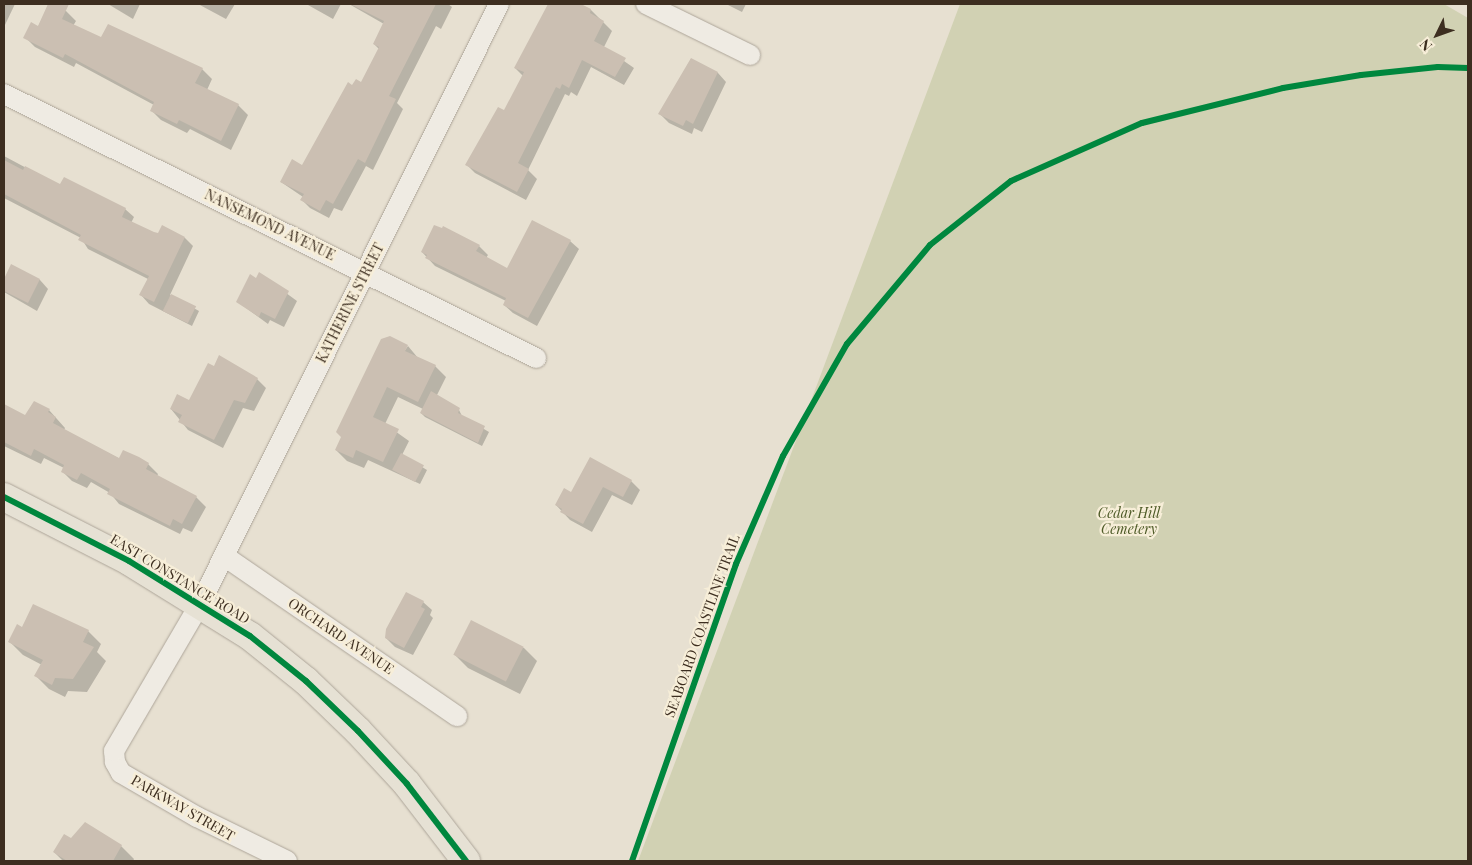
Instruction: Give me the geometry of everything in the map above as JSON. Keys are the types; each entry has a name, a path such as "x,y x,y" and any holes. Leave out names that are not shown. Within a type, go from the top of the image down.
{"main road":[{"name":"EAST CONSTANCE ROAD","path":"4,497 129,561 201,602 250,636 306,681 358,731 407,784 466,861"}],"street":[{"name":"KATHERINE STREET","path":"201,602 499,4"},
{"path":"646,4 750,55"},
{"name":"NANSEMOND AVENUE","path":"4,94 536,358"},
{"name":"ORCHARD AVENUE","path":"224,556 457,716"},
{"name":"PARKWAY STREET","path":"201,602 127,726 114,752 115,762 121,773 197,817 287,861"}],"green space":[{"name":"Cedar Hill Cemetery","path":"960,4 1444,4 1468,18 1468,861 638,861"}],"building":[{"path":"48,4 69,4 62,19 101,37 108,24 203,68 195,83 239,104 221,141 179,120 177,124 150,111 154,102 65,54 63,58 23,38 31,22 38,26"},
{"path":"350,4 436,4 389,96 396,99 365,163 358,159 333,204 326,200 320,211 300,200 304,194 280,182 292,159 302,165 348,82 352,85 356,79 361,82 379,47 373,44 384,21"},
{"path":"548,4 581,4 591,9 590,13 604,21 594,41 626,58 615,77 582,60 569,88 562,84 560,89 556,87 518,163 529,169 517,192 465,165 498,107 504,110 524,72 514,68"},
{"path":"691,58 718,72 693,124 686,120 683,126 658,114"},
{"path":"4,160 23,170 25,166 60,184 64,177 126,208 122,217 154,232 158,233 162,225 185,237 154,302 139,295 149,276 78,240 81,235 4,194"},
{"path":"532,220 571,240 528,318 503,305 506,298 425,258 427,255 421,252 434,225 442,228 443,226 480,245 476,251 507,268"},
{"path":"11,264 40,279 28,303 4,291 4,279"},
{"path":"259,272 289,291 275,319 261,312 259,317 236,302 250,274 256,278"},
{"path":"171,294 196,306 188,323 163,311"},
{"path":"390,336 408,345 405,351 436,365 418,402 387,387 373,417 399,429 383,462 356,450 353,458 335,450 341,437 336,432 381,339"},
{"path":"219,355 258,378 245,403 234,400 214,440 178,422 182,415 170,409 177,394 189,400 208,363 214,366"},
{"path":"431,391 460,408 458,413 485,426 478,443 420,413"},
{"path":"34,401 50,409 48,412 56,417 53,423 119,458 123,450 139,457 149,463 146,469 197,496 182,524 173,519 170,526 107,494 110,489 81,473 77,480 61,472 64,465 34,449 31,456 4,442 4,404 25,415"},
{"path":"401,453 424,465 415,482 392,470"},
{"path":"590,457 632,480 623,497 603,487 583,524 560,512 562,509 555,505 564,488 571,492"},
{"path":"406,592 424,601 421,607 425,609 404,648 385,638 386,629"},
{"path":"33,604 89,630 83,642 94,647 73,679 55,678 52,685 34,676 43,660 8,642 17,624 22,627"},
{"path":"471,620 524,647 506,682 453,655"},
{"path":"85,822 122,845 113,861 67,861 53,852 64,834 71,838"}],"cycle path":[{"name":"SEABOARD COASTLINE TRAIL","path":"632,861 736,564 783,456 847,344 930,245 1011,181 1142,123 1283,88 1361,75 1438,67 1468,68"},
{"path":"4,497 129,561 250,636 306,681 358,731 407,784 466,861"}]}
